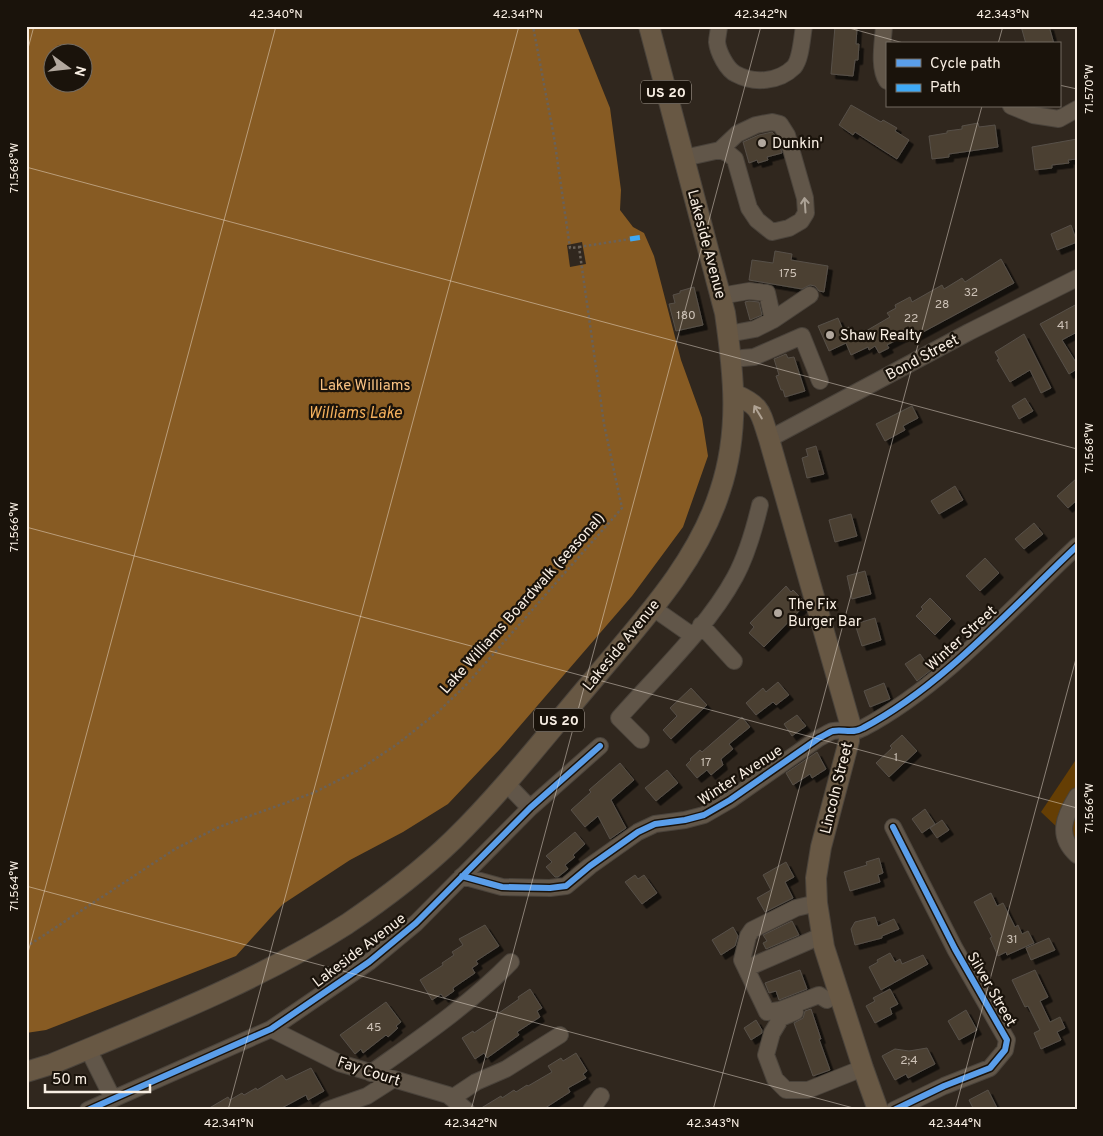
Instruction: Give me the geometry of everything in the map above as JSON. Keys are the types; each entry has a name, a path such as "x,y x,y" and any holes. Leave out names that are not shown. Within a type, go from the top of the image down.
{"main road":[{"name":"Lakeside Avenue","path":"26,1072 52,1064 222,992 288,959 348,923 396,889 452,841 506,783 653,608 693,548 715,505 726,471 734,427 734,394 728,334 720,296 649,26"},
{"name":"Lincoln Street","path":"734,394 750,401 758,409 769,439 845,700 850,723 849,741 821,847 816,878 817,903 821,936 833,998 863,1068 878,1110"},
{"name":"Lakeside Avenue","path":"26,1079 52,1064"}],"street":[{"path":"719,26 717,42 723,59 734,74 756,81 776,79 794,66 801,48 804,26"},
{"path":"884,26 882,58 886,80"},
{"path":"1016,108 1034,115 1060,119 1077,110"},
{"path":"684,158 720,150 737,134 756,125 772,122 780,124 787,134 805,198 806,213 802,221 789,228 772,232 757,220 749,208 735,159 720,150"},
{"name":"Bond Street","path":"769,439 969,332 1077,278"},
{"path":"720,296 749,291 767,293 773,320"},
{"path":"728,334 755,329 773,320 810,295"},
{"path":"731,359 754,357 802,336 820,381"},
{"path":"640,740 619,718 697,631 718,604 736,576 751,539 760,505"},
{"name":"Winter Street","path":"850,732 861,730 906,702 958,661 1077,546"},
{"path":"653,608 697,631 734,661"},
{"name":"Winter Avenue","path":"462,876 502,887 550,888 566,886 590,866 638,832 655,824 704,815 730,800 820,738 834,731 850,732"},
{"name":"Lakeside Avenue","path":"88,1110 271,1029 369,962 416,923 530,808 600,746"},
{"path":"506,783 530,808"},
{"path":"1077,796 1067,812 1063,832 1069,848 1077,855"},
{"name":"Silver Street","path":"893,827 955,949 1007,1040 1005,1050 990,1068 944,1086 894,1110"},
{"path":"817,903 796,908 752,930 748,936 742,960 767,1012 780,1010 819,995 833,998"},
{"path":"747,968 821,936"},
{"path":"371,1073 488,986 511,962"},
{"path":"833,998 781,1018 772,1033 766,1055 774,1079 786,1090 808,1090 863,1068"},
{"name":"Fay Court","path":"271,1029 339,1063 448,1095 466,1110"},
{"path":"452,1098 476,1082 506,1069 560,1035"},
{"path":"88,1049 113,1099"},
{"path":"327,1110 366,1096 392,1080"},
{"path":"591,1110 601,1096"}],"path":[{"path":"579,247 630,239"}],"shaded area":[{"path":"1077,758 1077,846 1041,812"}],"water":[{"name":"Williams Lake","path":"26,26 577,26 610,108 621,190 620,210 633,227 644,233 654,256 681,360 702,418 708,456 683,527 632,596 500,749 448,804 403,832 350,860 283,904 236,956 46,1030 26,1033"}],"pier":[{"path":"582,242 586,264 570,267 567,245"}],"building":[{"path":"835,26 856,26 857,28 858,60 855,60 853,76 831,74"},
{"path":"1021,26 1049,26 1053,42 1025,42"},
{"path":"851,105 881,122 883,120 897,128 895,131 909,140 897,159 855,132 853,135 839,125"},
{"path":"978,123 979,127 995,125 998,147 949,154 949,157 932,159 929,136 947,133 947,131 962,129 962,126"},
{"name":"Dunkin'","path":"772,132 778,139 782,153 767,157 768,160 758,163 757,160 749,163 743,142"},
{"path":"1077,139 1077,159 1068,160 1069,163 1052,165 1052,168 1035,170 1032,147"},
{"path":"1071,225 1077,242 1057,250 1051,234"},
{"path":"775,251 792,254 791,260 828,266 824,292 810,285 802,289 749,280 752,260 773,263"},
{"path":"1001,259 1014,283 912,338 910,333 887,345 889,348 879,353 875,346 869,350 868,347 851,355 846,343 829,351 818,326 838,318 843,330 849,327 854,338 890,317 887,313 896,308 895,305 910,297 912,302 942,285 944,289 962,278 965,282"},
{"path":"694,287 703,325 676,331 669,304 675,303 673,295"},
{"path":"745,302 759,302 762,315 750,320"},
{"path":"1077,304 1077,332 1062,340 1077,364 1077,369 1069,374 1040,324"},
{"path":"1024,334 1051,388 1041,393 1030,370 1010,382 997,360 999,359 995,352"},
{"path":"786,354 788,358 794,357 805,391 785,397 776,376 779,375 774,359"},
{"path":"1025,398 1033,411 1019,419 1012,406"},
{"path":"912,406 918,418 903,426 905,430 885,441 876,424"},
{"path":"816,446 824,474 807,478 802,458 808,456 806,449"},
{"path":"1077,478 1077,500 1068,508 1057,496"},
{"path":"955,486 963,500 939,514 931,501"},
{"path":"851,514 857,536 835,542 829,520"},
{"path":"1034,523 1043,534 1024,549 1015,539"},
{"path":"985,558 999,573 980,591 966,576"},
{"path":"865,571 871,594 852,599 847,576"},
{"name":"The Fix Burger Bar","path":"786,586 803,600 804,606 764,647 749,633 754,627 750,623"},
{"path":"930,598 951,619 935,635 916,616 923,609 921,607"},
{"path":"875,618 881,640 862,646 855,624"},
{"path":"920,654 931,670 917,681 905,664"},
{"path":"778,682 789,695 776,705 773,702 756,715 746,703 763,688 766,692"},
{"path":"884,683 890,699 870,707 864,691"},
{"path":"691,688 707,705 671,739 663,730 677,716 670,708"},
{"path":"797,715 806,726 792,736 784,724"},
{"path":"742,717 750,727 729,744 733,749 721,759 723,765 711,775 707,770 697,778 686,765 690,759 700,750 702,752"},
{"path":"902,735 917,751 889,777 876,763 892,748 890,746"},
{"path":"817,752 826,769 812,778 810,774 793,785 786,773"},
{"path":"620,763 634,780 611,800 626,828 610,839 598,816 585,827 571,810 591,792 589,790"},
{"path":"667,770 678,783 656,801 645,788"},
{"path":"925,809 935,824 922,833 912,819"},
{"path":"942,820 949,830 937,838 930,828"},
{"path":"575,832 585,844 573,855 575,857 565,865 568,869 558,877 555,877 546,867 552,862 546,856"},
{"path":"879,858 883,873 878,875 880,882 850,891 844,872 867,865 866,862"},
{"path":"786,862 794,877 785,882 793,898 765,912 757,898 771,890 763,875"},
{"path":"635,875 638,879 644,875 657,893 642,904 625,882"},
{"path":"991,893 997,906 1003,903 1015,927 1018,925 1022,934 1028,931 1034,943 1007,955 1006,952 998,956 990,938 992,937 974,902"},
{"path":"875,917 878,926 894,919 899,929 882,936 882,938 855,945 851,929 855,922"},
{"path":"792,921 799,935 766,949 763,943 767,941 763,935"},
{"path":"485,925 499,946 476,961 478,964 472,968 475,973 453,988 454,991 444,998 441,994 432,1000 420,980 443,965 442,963 454,955 452,952 463,945 459,939"},
{"path":"733,927 738,936 735,946 721,955 712,940"},
{"path":"1049,938 1055,950 1031,960 1026,948"},
{"path":"890,953 895,962 900,959 902,964 923,955 928,964 881,990 869,967"},
{"path":"800,970 807,989 779,1000 776,991 769,993 765,983"},
{"path":"1035,970 1048,997 1040,1001 1050,1022 1060,1017 1065,1028 1057,1032 1061,1040 1041,1049 1034,1033 1040,1030 1028,1006 1025,1007 1012,980"},
{"path":"530,989 542,1008 537,1011 540,1017 517,1032 519,1035 487,1058 484,1053 475,1059 462,1038 473,1031 474,1033 497,1017 496,1015"},
{"path":"890,989 898,1004 890,1008 892,1014 875,1023 866,1006 875,1001 873,998"},
{"path":"386,1002 401,1022 396,1026 398,1028 388,1037 386,1035 363,1053 361,1049 355,1054 340,1035"},
{"path":"811,1009 830,1070 813,1076 794,1023 803,1018 805,1011"},
{"path":"966,1010 977,1030 959,1040 948,1021"},
{"path":"756,1020 762,1033 751,1040 744,1028"},
{"path":"927,1048 935,1064 908,1078 906,1074 895,1080 882,1056 895,1049 909,1051"},
{"path":"576,1053 587,1071 583,1074 586,1078 568,1088 570,1092 542,1110 478,1110 501,1096 502,1098 514,1090 516,1092 528,1086 552,1072 548,1066 561,1058 563,1061"},
{"path":"311,1068 324,1091 308,1100 306,1095 278,1110 206,1110 228,1097 230,1100 242,1093 244,1095 256,1088 257,1090 282,1075 286,1080"},
{"path":"988,1090 998,1110 974,1110 969,1100"}],"marked path":[{"path":"630,239 644,237"}],"cycle path":[{"path":"462,876 502,887 550,888 566,886 590,866 638,832 655,824 704,815 730,800 819,738 833,731 859,730 921,691 1001,620 1077,546"},
{"path":"88,1110 271,1029 369,962 416,923 530,808 600,746"},
{"path":"893,827 955,949 1007,1040 1005,1050 990,1068 944,1086 894,1110"}],"place":[{"name":"Dunkin'","path":"762,143"},
{"name":"Shaw Realty","path":"830,335"},
{"name":"The Fix Burger Bar","path":"778,613"}],"park label":[{"name":"Lake Williams","path":"365,385"}]}
